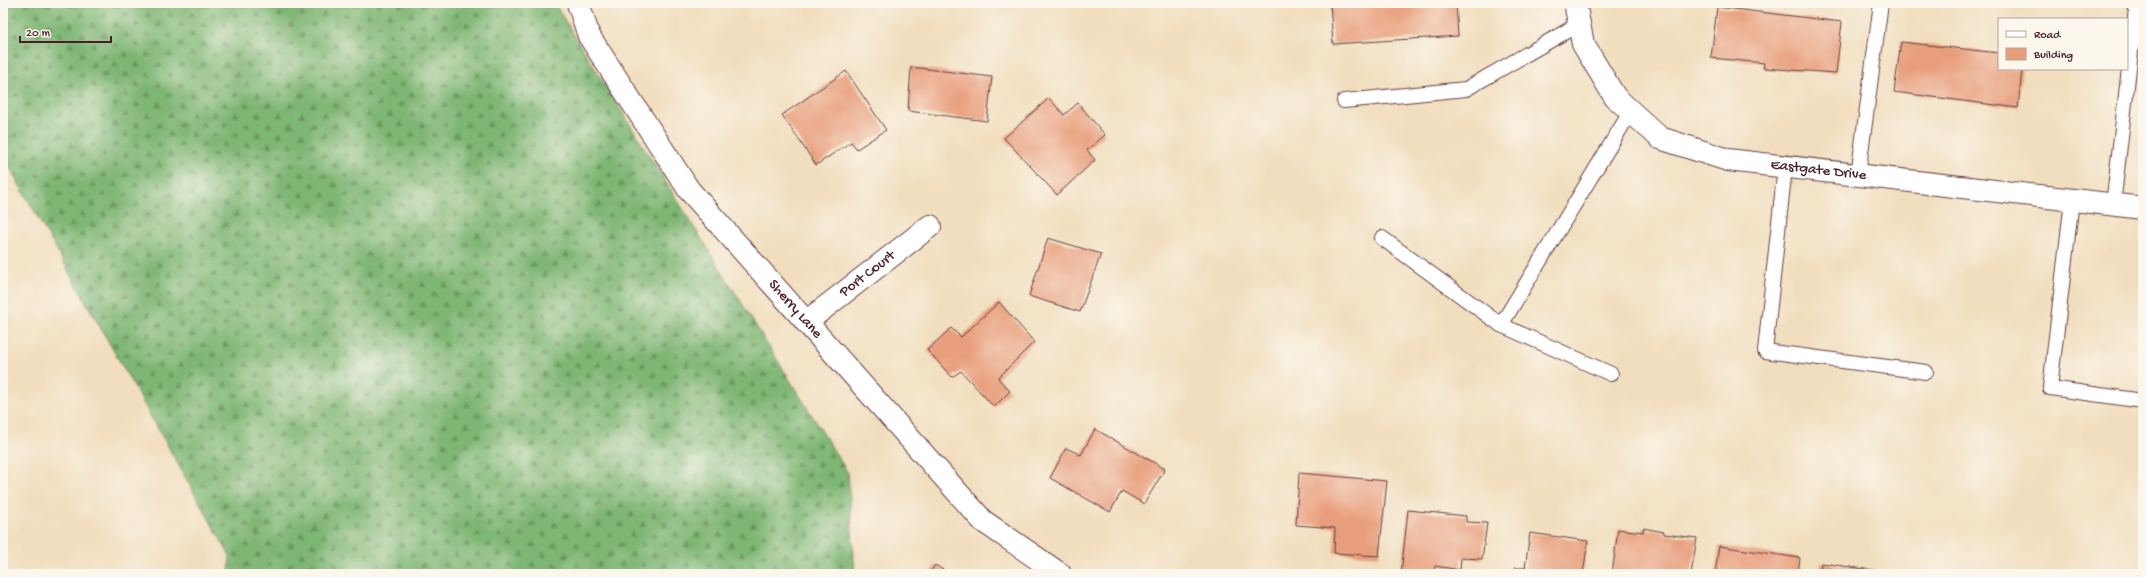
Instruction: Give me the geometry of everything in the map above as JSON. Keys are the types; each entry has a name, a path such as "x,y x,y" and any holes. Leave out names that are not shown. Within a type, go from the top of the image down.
{"street":[{"name":"Sherry Lane","path":"578,3 589,36 689,190 982,521 1060,574"},
{"name":"Eastgate Drive","path":"1575,3 1583,44 1615,97 1660,138 1728,160 2143,208"},
{"name":"Port Court","path":"806,322 930,226"}],"lane":[{"path":"1858,175 1881,3"},
{"path":"2112,205 2136,8 2143,9"},
{"path":"1344,100 1466,89 1579,24"},
{"path":"1501,325 1631,111"},
{"path":"1785,167 1765,351 1926,372"},
{"path":"2072,200 2050,388 2143,401"},
{"path":"1382,238 1501,325 1611,374"}],"green space":[{"path":"3,3 554,3 848,473 855,574 229,574 230,556 3,156"}],"building":[{"path":"1330,3 1456,3 1458,36 1333,44"},
{"path":"1717,7 1842,22 1836,73 1763,68 1764,63 1711,58"},
{"path":"1901,42 1998,53 1998,70 2022,70 2018,108 1894,92"},
{"path":"911,67 992,77 987,121 908,111"},
{"path":"846,71 886,130 857,149 851,142 816,165 782,115"},
{"path":"1049,98 1064,115 1078,103 1105,135 1087,150 1095,160 1057,195 1004,138"},
{"path":"1048,238 1101,254 1080,312 1029,296"},
{"path":"999,302 1034,342 998,378 1010,391 994,407 961,371 952,377 927,350 951,328 961,337"},
{"path":"1095,429 1165,469 1144,504 1122,491 1110,512 1050,478 1066,448 1081,455"},
{"path":"1299,473 1387,481 1379,556 1334,553 1335,528 1296,525"},
{"path":"1408,510 1466,516 1466,522 1487,523 1482,559 1461,558 1460,570 1435,566 1433,574 1401,574"},
{"path":"1643,528 1664,532 1664,534 1697,538 1691,574 1612,574 1618,529 1643,532"},
{"path":"1530,533 1588,541 1583,574 1513,574 1515,568 1525,568"},
{"path":"1719,546 1800,558 1798,574 1715,574"},
{"path":"1821,563 1894,573 1894,574 1820,574"},
{"path":"935,565 950,574 929,574"}]}
